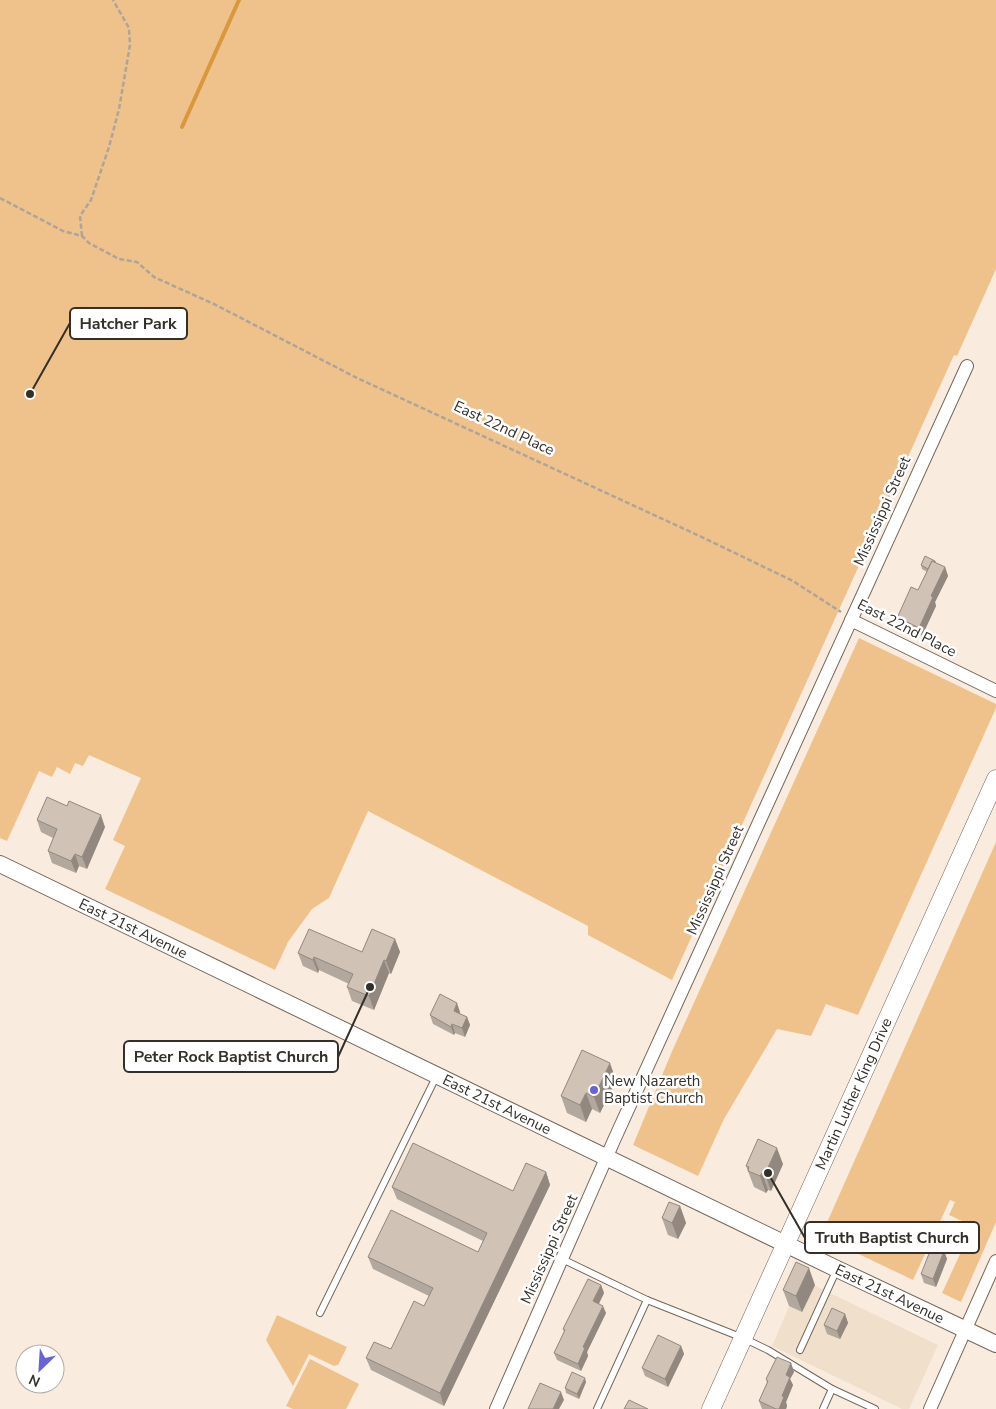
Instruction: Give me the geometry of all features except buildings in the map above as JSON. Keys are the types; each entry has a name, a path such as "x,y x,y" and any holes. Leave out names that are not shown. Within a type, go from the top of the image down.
{"main road":[{"name":"Martin Luther King Drive","path":"711,1409 996,779"}],"street":[{"name":"Mississippi Street","path":"496,1409 606,1158 967,366"},
{"name":"East 22nd Place","path":"851,620 996,691"},
{"name":"East 21st Avenue","path":"0,864 606,1158 996,1344"},
{"path":"930,1409 996,1261"}],"lane":[{"path":"320,1312 436,1076"},
{"path":"562,1259 647,1300 743,1338 768,1350 832,1388 875,1409"},
{"path":"800,1350 837,1269"},
{"path":"597,1409 647,1300"},
{"path":"824,1409 832,1388"}],"path":[{"path":"82,236 80,216 91,200 109,147 119,108 130,45 129,28 113,0"},
{"name":"East 22nd Place","path":"0,198 63,231 82,236 84,240 119,259 137,262 154,276 216,304 355,377 706,539 793,582 839,610 851,620"}],"shaded area":[{"path":"0,0 996,0 996,269 957,356 954,355 672,980 588,935 588,926 368,811 329,898 312,909 288,942 275,970 105,889 125,846 113,840 141,778 89,755 83,766 75,763 70,774 57,767 52,777 39,771 7,841 0,838"},
{"path":"859,638 996,704 996,708 858,1015 826,1004 811,1036 777,1029 724,1119 698,1176 633,1145 673,1049"},
{"path":"996,842 996,1222 961,1302 942,1293 973,1226 949,1215 955,1202 950,1200 913,1280 821,1236"},
{"path":"801,1279 938,1345 909,1409 902,1409 772,1346"},
{"path":"277,1315 347,1347 338,1365 334,1366 309,1354 293,1386 266,1340"},
{"path":"310,1359 359,1384 346,1409 293,1409 286,1406"}],"waterway":[{"path":"182,127 239,0"}],"place":[{"name":"Hatcher Park","path":"30,394"},
{"name":"Peter Rock Baptist Church","path":"370,987"},
{"name":"New Nazareth Baptist Church","path":"594,1090"},
{"name":"Truth Baptist Church","path":"768,1173"}]}
